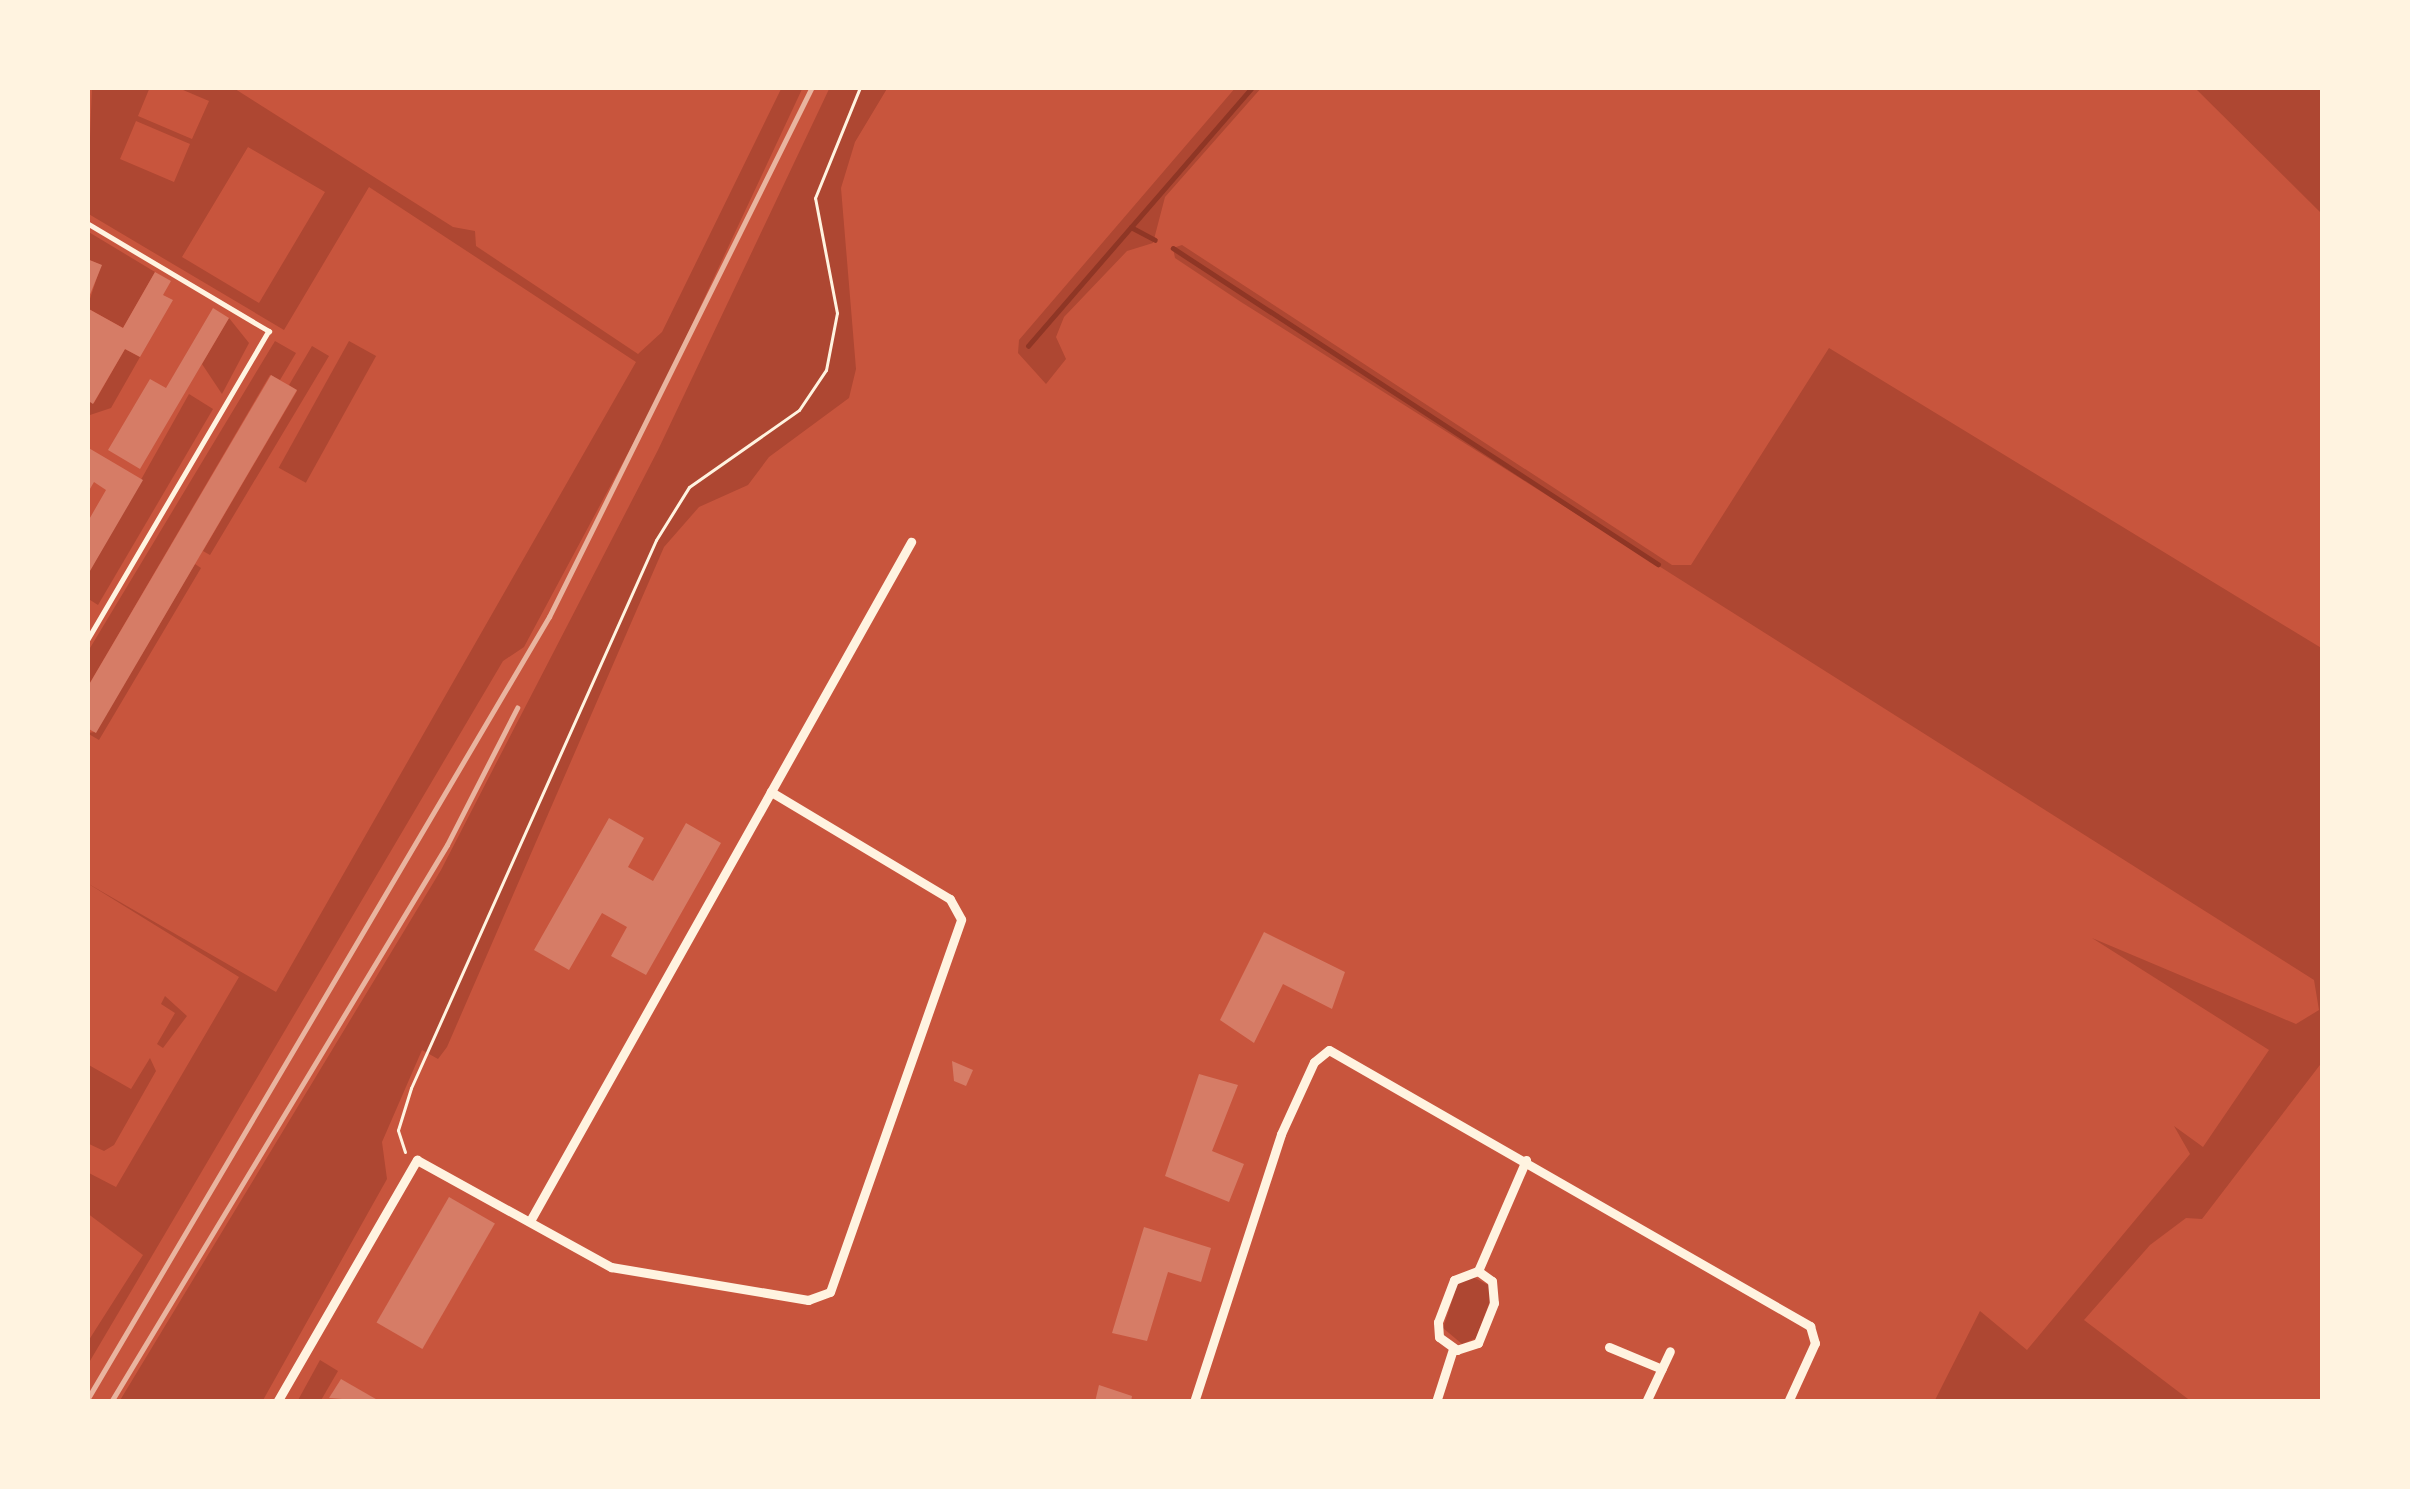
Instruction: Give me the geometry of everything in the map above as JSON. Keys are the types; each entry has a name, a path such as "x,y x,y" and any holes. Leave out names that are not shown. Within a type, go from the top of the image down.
{"street":[{"path":"530,1220 911,542"},
{"path":"277,1402 412,1164 436,1164 619,1269 808,1300 830,1292 962,919 950,899 771,792"},
{"path":"1194,1402 1241,1241 1314,1062 1323,1052 1341,1052 1810,1326 1815,1343 1788,1402"},
{"path":"1436,1402 1453,1349 1438,1322 1454,1280 1478,1271 1526,1160"},
{"path":"1453,1349 1478,1343 1494,1303 1492,1281 1478,1271"},
{"path":"1609,1347 1662,1369"},
{"path":"1646,1402 1670,1352"}],"lane":[{"path":"87,223 269,331 87,641"}],"path":[{"path":"412,1164 398,1130 411,1088 656,540 688,487 800,410 826,370 837,314 815,198 860,87"}],"shaded area":[{"path":"92,87 150,87 138,116 192,139 209,101 176,87 232,87 453,227 475,231 476,246 638,354 662,332 782,87 803,87 658,397 524,647 503,661 87,1366 87,1343 143,1255 87,1213 87,1172 116,1187 239,977 87,883 276,992 636,362 369,187 284,330 87,213","holes":["136,121 190,144 174,182 120,159","248,147 325,192 259,303 182,257"]},
{"path":"830,87 888,87 855,142 841,188 856,369 849,398 769,457 748,485 699,507 664,547 447,1047 438,1059 422,1050 382,1142 387,1179 262,1402 119,1402 441,870 658,450"},
{"path":"1236,87 1262,87 1165,197 1153,243 1127,251 1064,317 1056,337 1066,359 1046,384 1018,353 1019,340"},
{"path":"2194,87 2323,87 2323,215"},
{"path":"87,231 155,272 123,328 87,308 101,265 87,259"},
{"path":"1182,245 1672,565 1691,565 1829,348 2323,649 2323,1061 2202,1219 2186,1218 2150,1245 2084,1320 2192,1402 1934,1402 1980,1311 2027,1350 2190,1154 2174,1126 2203,1147 2269,1050 2092,938 2296,1024 2319,1010 2314,980 1241,302 1175,258 1173,248"},
{"path":"229,318 249,343 222,394 202,364"},
{"path":"275,341 296,353 280,380 270,375 87,688 87,653"},
{"path":"349,341 376,356 306,483 279,468"},
{"path":"312,346 329,356 210,555 203,551 297,391 289,385"},
{"path":"125,349 140,357 111,408 87,416 87,400 94,403"},
{"path":"189,394 213,409 98,605 87,598 87,576"},
{"path":"195,564 201,568 99,740 87,733 96,732"},
{"path":"165,996 187,1016 163,1048 157,1044 175,1013 161,1004"},
{"path":"150,1058 156,1071 114,1145 104,1151 87,1143 87,1064 131,1089"},
{"path":"1471,1276 1490,1286 1490,1301 1476,1338 1462,1344 1443,1328 1458,1283"},
{"path":"320,1360 338,1371 320,1402 297,1402"}],"building":[{"path":"87,259 102,265 87,302"},
{"path":"155,272 171,281 163,295 173,300 140,357 125,349 93,404 87,400 87,308 123,328"},
{"path":"213,308 229,318 140,469 108,450 150,379 166,388"},
{"path":"271,375 297,390 96,733 87,728 87,688"},
{"path":"87,447 143,480 87,576 87,523 106,490 94,482 87,494"},
{"path":"609,818 644,838 628,867 653,881 686,823 721,843 646,975 611,956 627,927 602,913 569,970 534,950"},
{"path":"1264,932 1345,972 1332,1009 1283,984 1254,1043 1220,1020"},
{"path":"952,1061 973,1070 966,1086 954,1081"},
{"path":"1199,1074 1238,1085 1212,1151 1244,1164 1229,1202 1165,1176"},
{"path":"449,1197 495,1224 422,1349 376,1323"},
{"path":"1144,1227 1211,1248 1201,1282 1168,1272 1147,1341 1112,1333"},
{"path":"341,1379 381,1402 329,1398"},
{"path":"1099,1385 1132,1396 1131,1402 1095,1402"}],"waterway":[{"path":"1028,346 1252,87"},
{"path":"1131,227 1155,240"},
{"path":"1173,248 1658,564"}],"railway":[{"path":"87,1400 549,617 812,87"},
{"path":"111,1402 447,845 517,708"}]}
